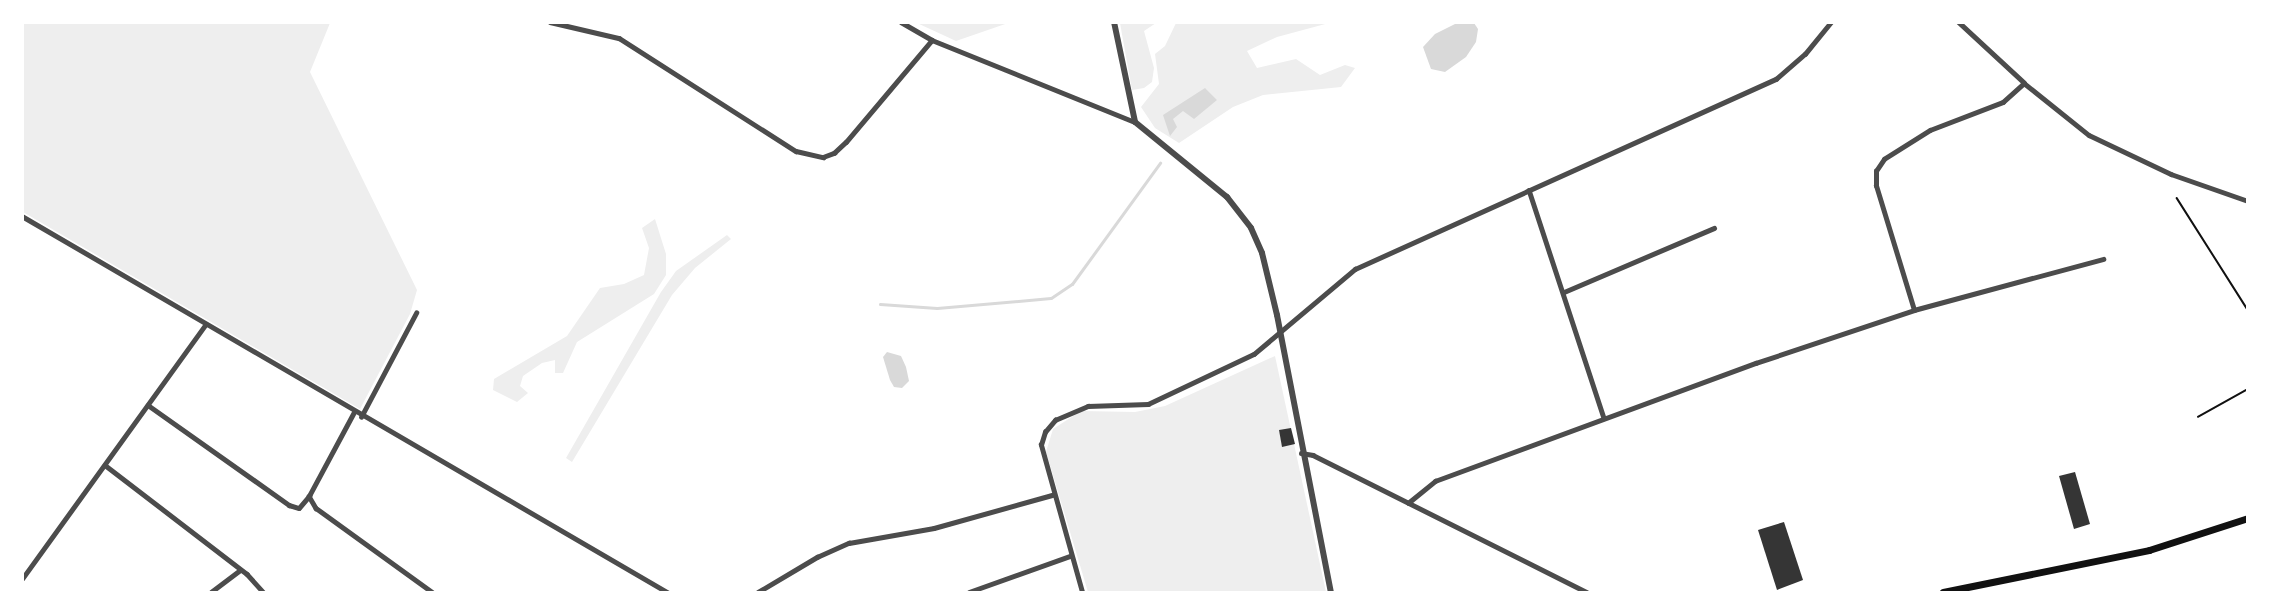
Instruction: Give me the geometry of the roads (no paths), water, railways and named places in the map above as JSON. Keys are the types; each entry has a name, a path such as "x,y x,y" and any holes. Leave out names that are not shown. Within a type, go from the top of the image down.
{"main road":[{"path":"1943,592 2149,550 2247,518"}],"street":[{"path":"550,22 619,38 796,151 823,157 834,153 846,142 932,40"},
{"path":"901,22 932,40 1135,122 1217,187 1243,215 1267,268 1301,453 1331,592"},
{"path":"1113,22 1135,122"},
{"path":"1082,592 1052,495 1041,445 1055,420 1088,406 1130,408 1170,396 1254,354 1355,269 1776,79 1805,54 1831,22"},
{"path":"1958,22 2024,83 2089,135 2170,174 2247,201"},
{"path":"1914,310 1876,186 1876,171 1884,159 1929,130 2003,102 2024,83"},
{"path":"1529,190 1604,418"},
{"path":"22,216 361,417 667,592"},
{"path":"1564,292 1714,228"},
{"path":"1408,503 1435,481 1604,418 1914,310 2103,259"},
{"path":"361,417 416,313"},
{"path":"22,579 205,325"},
{"path":"148,405 289,505 299,508 309,496 354,412"},
{"path":"1301,453 1313,455 1587,592"},
{"path":"105,465 240,570 263,592"},
{"path":"758,592 817,557 849,543 934,528 1052,495"},
{"path":"309,496 316,508 432,592"},
{"path":"969,592 1071,556"},
{"path":"211,592 240,570"}],"waterway":[{"path":"880,304 937,308 1051,298 1072,284 1160,163"}]}
